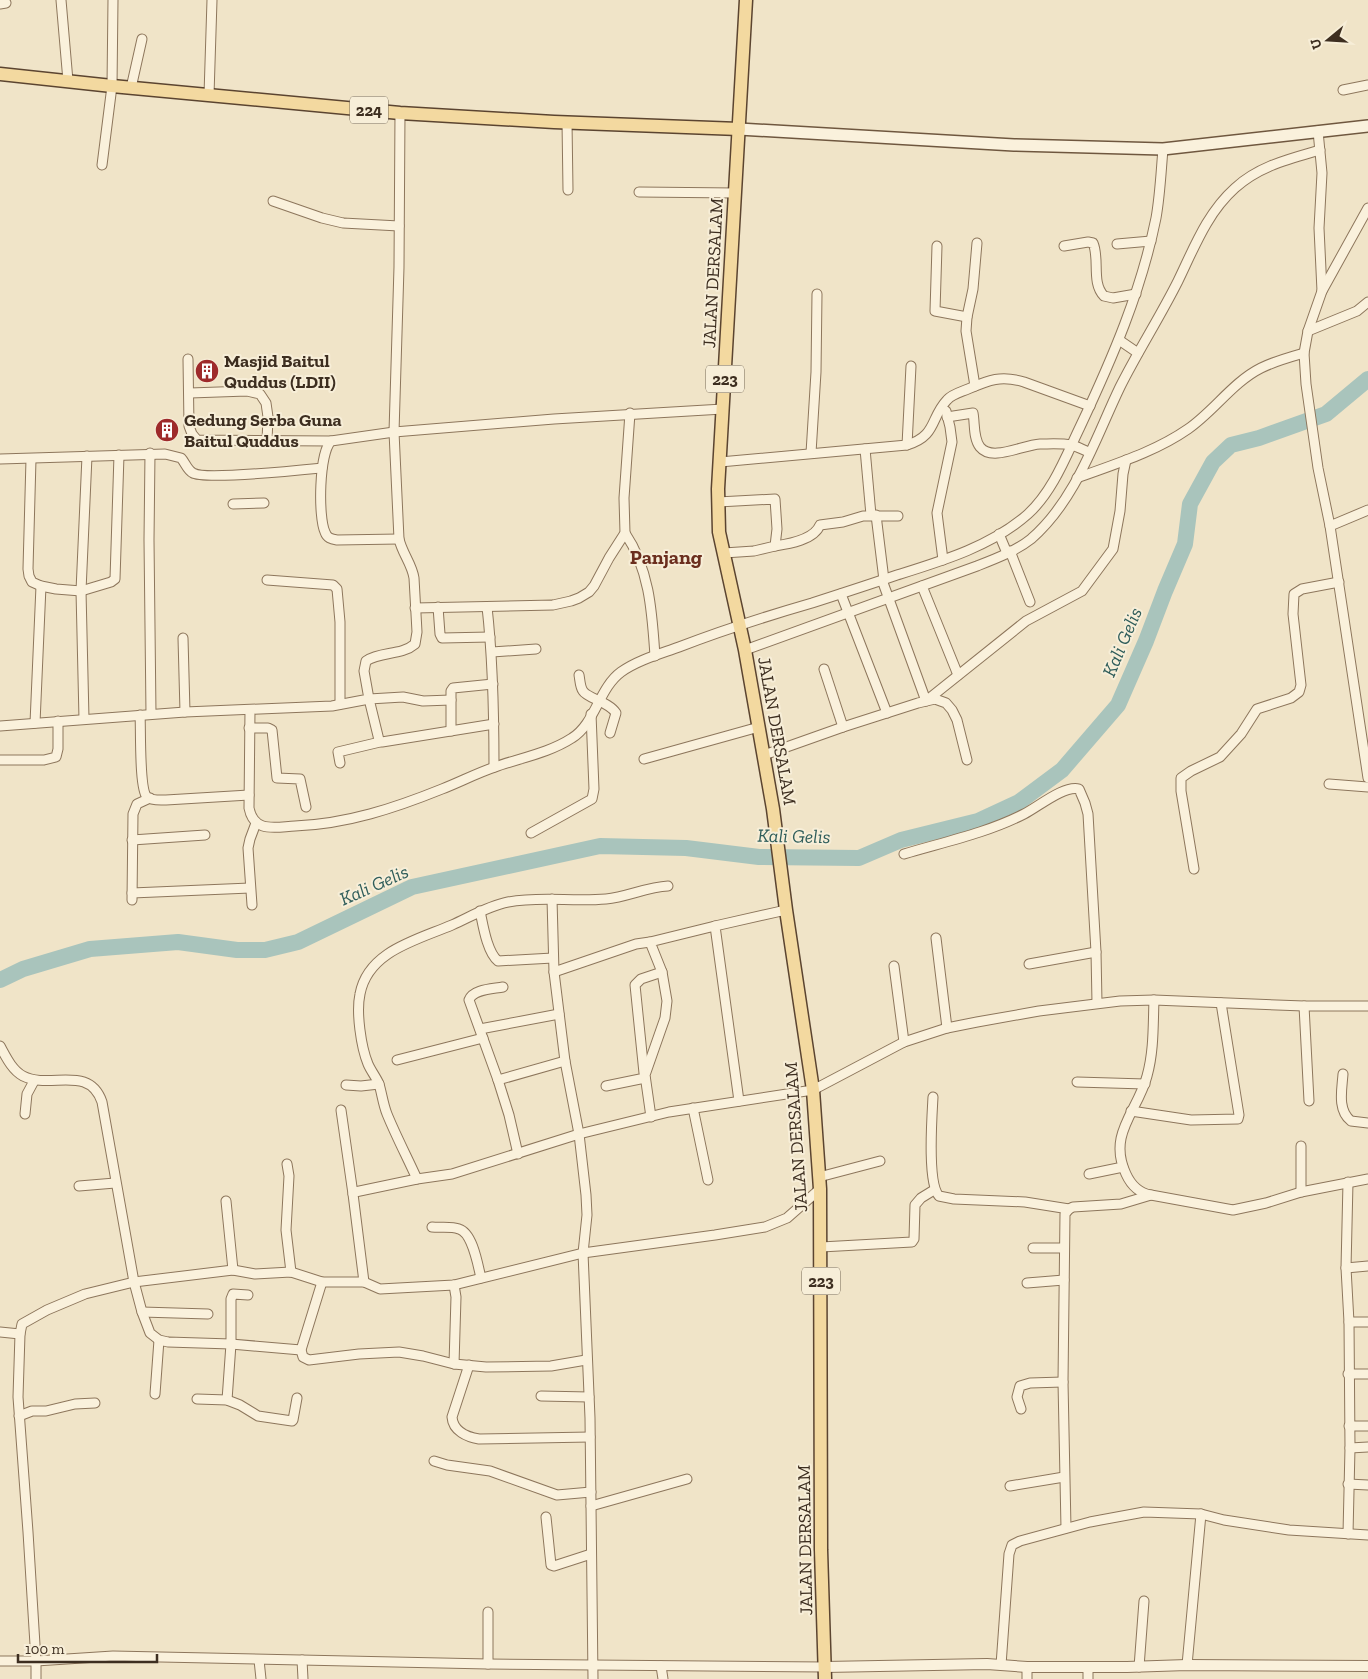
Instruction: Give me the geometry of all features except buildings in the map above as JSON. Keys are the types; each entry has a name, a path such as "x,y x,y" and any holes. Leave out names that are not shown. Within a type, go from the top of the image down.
{"main road":[{"name":"JALAN DERSALAM","path":"746,0 718,502 720,532 774,808 786,910 813,1090 821,1246 821,1550 825,1673"},
{"name":"224","path":"0,74 400,113 739,129"},
{"path":"739,129 1014,145 1163,149 1368,126"}],"street":[{"path":"61,0 68,81"},
{"path":"102,165 112,86 113,0"},
{"path":"209,95 212,0"},
{"path":"131,88 142,39"},
{"path":"1343,90 1368,86"},
{"path":"380,742 369,698 364,671 365,662 372,657 414,646 417,632 413,574 399,539 394,432 400,113"},
{"path":"567,122 568,190"},
{"path":"1318,131 1322,173 1319,228 1322,292"},
{"path":"250,710 250,814 256,823 267,827 292,826 336,823 358,818 441,790 494,767 550,749 571,740 578,734 617,676 631,666 739,626 842,596 943,560 998,534 1029,513 1053,482 1073,445 1119,340 1136,294 1157,215 1163,149"},
{"path":"744,648 977,566 1030,540 1050,520 1067,496 1135,350 1173,290 1209,218 1226,196 1261,169 1320,150"},
{"path":"639,192 735,193"},
{"path":"273,201 322,218 343,223 399,226"},
{"path":"1368,208 1322,292 1308,331 1304,353 1309,408 1318,468 1330,526 1363,719 1368,776"},
{"path":"1118,244 1151,241"},
{"path":"1064,246 1088,242 1093,243 1096,250 1098,284 1104,296 1113,298 1136,294"},
{"path":"975,386 967,337 967,317 972,296 977,243"},
{"path":"937,246 935,311 967,317"},
{"path":"811,453 816,372 817,294"},
{"path":"1308,331 1357,311 1368,302"},
{"path":"1119,340 1135,350"},
{"path":"1077,478 1166,443 1187,430 1240,382 1261,368 1304,353"},
{"path":"188,359 189,426 197,440 331,441 394,432 630,413 724,409"},
{"path":"907,445 911,366"},
{"path":"720,462 907,445 920,440 926,435 944,404 951,396 991,379 1013,379 1090,406"},
{"path":"190,393 248,391 260,394 266,403 268,417 267,441"},
{"path":"943,560 937,513 946,464 952,446 950,427 944,404"},
{"path":"947,417 973,412 978,445 992,454 1032,445 1073,445 1088,452"},
{"path":"630,413 624,498 625,533 640,561 648,591 654,656"},
{"path":"331,441 326,449 322,468 321,490 324,531 329,538 334,540 399,539"},
{"path":"865,449 873,515 887,599 926,701"},
{"path":"150,453 148,540 151,714"},
{"path":"0,459 165,454 179,457 190,471 196,475 322,468"},
{"path":"31,459 28,575 31,581 41,586 65,591 81,591 112,582 115,579 119,455"},
{"path":"84,719 81,591 88,456"},
{"path":"926,701 1026,621 1082,591 1112,549 1120,511 1126,460"},
{"path":"718,502 775,499 777,529 774,546"},
{"path":"232,504 264,503"},
{"path":"1330,526 1368,510"},
{"path":"724,553 754,551 794,542 809,536 818,530 820,525 873,515 898,516"},
{"path":"415,608 552,604 564,603 579,598 594,586 625,533"},
{"path":"998,534 1030,602"},
{"path":"268,580 333,585 337,589 340,622 340,704"},
{"path":"1194,869 1180,791 1181,778 1191,771 1220,758 1241,734 1257,709 1291,698 1299,692 1301,685 1293,614 1294,594 1302,589 1339,582"},
{"path":"36,723 41,586"},
{"path":"922,586 958,674"},
{"path":"842,596 887,713"},
{"path":"438,607 442,638 490,637"},
{"path":"486,607 492,652 494,767"},
{"path":"182,638 185,712"},
{"path":"492,652 536,649"},
{"path":"824,669 843,726"},
{"path":"579,675 583,692 600,700 615,711 610,733"},
{"path":"450,731 451,691 453,688 493,684"},
{"path":"0,726 151,714 322,706 369,698 403,698 423,701 451,700"},
{"path":"764,755 843,726 926,701 940,700 952,710 967,760"},
{"path":"531,833 592,800 594,789 591,714"},
{"path":"140,715 142,781 144,791 150,798"},
{"path":"0,760 44,760 56,757 59,744 58,721"},
{"path":"340,763 338,752 380,742 494,724"},
{"path":"644,759 759,727"},
{"path":"250,728 268,728 272,730 277,778 300,779 306,807"},
{"path":"1329,784 1368,786"},
{"path":"904,854 1008,822 1026,814 1062,792 1072,788 1079,790 1088,814 1097,1003"},
{"path":"249,794 166,800 150,798 139,802 135,807 132,820 132,897 250,888"},
{"path":"252,905 248,848 256,823"},
{"path":"132,840 205,835"},
{"path":"417,1178 386,1112 379,1084 368,1063 363,1042 358,1013 359,996 362,982 372,968 391,952 416,938 507,902 535,899 605,899 658,886 668,886"},
{"path":"552,899 554,972 566,1061 579,1134 586,1195 587,1215 583,1253 590,1437 593,1679"},
{"path":"554,972 636,944 786,910"},
{"path":"480,912 488,945 498,961 553,958"},
{"path":"715,926 739,1101"},
{"path":"936,938 947,1028"},
{"path":"645,1077 665,1018 666,1001 662,972 650,942"},
{"path":"1029,964 1096,952"},
{"path":"894,966 904,1042"},
{"path":"651,1117 634,986 641,979 662,972"},
{"path":"503,986 476,992 470,997 470,1003 509,1114 518,1154"},
{"path":"1154,1000 1152,1050 1145,1084 1121,1132 1120,1148 1123,1167 1133,1185 1140,1191 1151,1195 1233,1210 1266,1203 1301,1192 1368,1178"},
{"path":"353,1194 417,1178 452,1174 579,1134 651,1117 693,1108 813,1090 904,1042 947,1028 1097,1003 1154,1000 1304,1006 1368,1006"},
{"path":"1131,1111 1191,1120 1238,1119 1239,1115 1221,1003"},
{"path":"1304,1006 1309,1101"},
{"path":"397,1060 481,1033 560,1014"},
{"path":"0,1046 13,1069 22,1076 34,1081 78,1080 95,1089 102,1102 134,1282 150,1333 159,1340 168,1342 231,1344 301,1350"},
{"path":"498,1080 566,1061"},
{"path":"1343,1074 1342,1096 1344,1113 1351,1121 1368,1123"},
{"path":"606,1086 645,1077"},
{"path":"25,1114 27,1094 34,1081"},
{"path":"1077,1082 1145,1084"},
{"path":"346,1085 379,1084"},
{"path":"933,1097 932,1170 934,1190 939,1196 946,1198 1025,1202 1069,1209 1121,1204 1151,1195"},
{"path":"693,1108 708,1180"},
{"path":"341,1110 364,1282"},
{"path":"1301,1146 1301,1192"},
{"path":"36,1679 18,1397 22,1324 69,1299 134,1282 233,1270 255,1274 291,1272 322,1282 364,1282 380,1289 454,1285 583,1253 765,1227 787,1218 819,1183 880,1161"},
{"path":"287,1164 289,1176 286,1230 291,1272"},
{"path":"1089,1174 1123,1167"},
{"path":"1348,1182 1346,1268 1349,1322 1350,1426 1348,1534"},
{"path":"80,1186 115,1183"},
{"path":"821,1246 912,1242 914,1239 915,1204 934,1190"},
{"path":"226,1201 233,1270"},
{"path":"1066,1528 1063,1382 1064,1248 1065,1218 1069,1209"},
{"path":"432,1227 458,1228 465,1232 474,1249 482,1278"},
{"path":"1033,1248 1064,1248"},
{"path":"1346,1268 1368,1266"},
{"path":"1026,1283 1064,1280"},
{"path":"322,1282 301,1350 302,1356 309,1360 359,1354 399,1352 454,1364 486,1367 551,1366 586,1360"},
{"path":"454,1285 456,1297 454,1364"},
{"path":"227,1400 231,1344 231,1295 248,1295"},
{"path":"142,1312 208,1314"},
{"path":"1349,1322 1368,1322"},
{"path":"0,1332 20,1334"},
{"path":"155,1394 159,1340"},
{"path":"470,1365 452,1417 456,1428 466,1435 479,1439 590,1437"},
{"path":"1348,1374 1368,1374"},
{"path":"1021,1409 1017,1397 1020,1386 1030,1383 1063,1382"},
{"path":"541,1396 589,1397"},
{"path":"197,1399 227,1400 240,1404 258,1416 292,1421 297,1398"},
{"path":"19,1416 32,1410 46,1411 75,1404 95,1403"},
{"path":"1350,1426 1368,1426"},
{"path":"1350,1448 1368,1447"},
{"path":"434,1461 490,1471 558,1495 591,1492"},
{"path":"1010,1486 1064,1477"},
{"path":"591,1506 687,1478"},
{"path":"1348,1484 1368,1484"},
{"path":"1001,1665 1011,1547 1020,1541 1066,1528 1144,1512 1201,1514 1224,1520 1289,1530 1368,1534"},
{"path":"1187,1665 1201,1514"},
{"path":"546,1517 551,1565 554,1566 590,1554"},
{"path":"1139,1667 1144,1601"},
{"path":"488,1612 488,1664"},
{"path":"0,1661 36,1661 114,1656 661,1666 825,1673 1001,1665 1027,1667 1187,1665 1368,1666"},
{"path":"259,1660 261,1679"},
{"path":"302,1660 303,1679"},
{"path":"661,1666 663,1679"},
{"path":"1027,1667 1027,1679"},
{"path":"1088,1667 1088,1679"}],"waterway":[{"name":"Kali Gelis","path":"0,980 23,969 90,949 178,942 237,950 265,950 298,942 412,887 600,846 686,848 759,857 859,858 901,840 978,821 1019,802 1062,770 1118,705 1185,544 1190,504 1213,462 1231,445 1259,438 1326,414 1368,379"}],"place":[{"name":"Masjid Baitul Quddus (LDII)","path":"207,371"},
{"name":"Gedung Serba Guna Baitul Quddus","path":"167,430"}],"district":[{"name":"Panjang","path":"666,557"}]}
